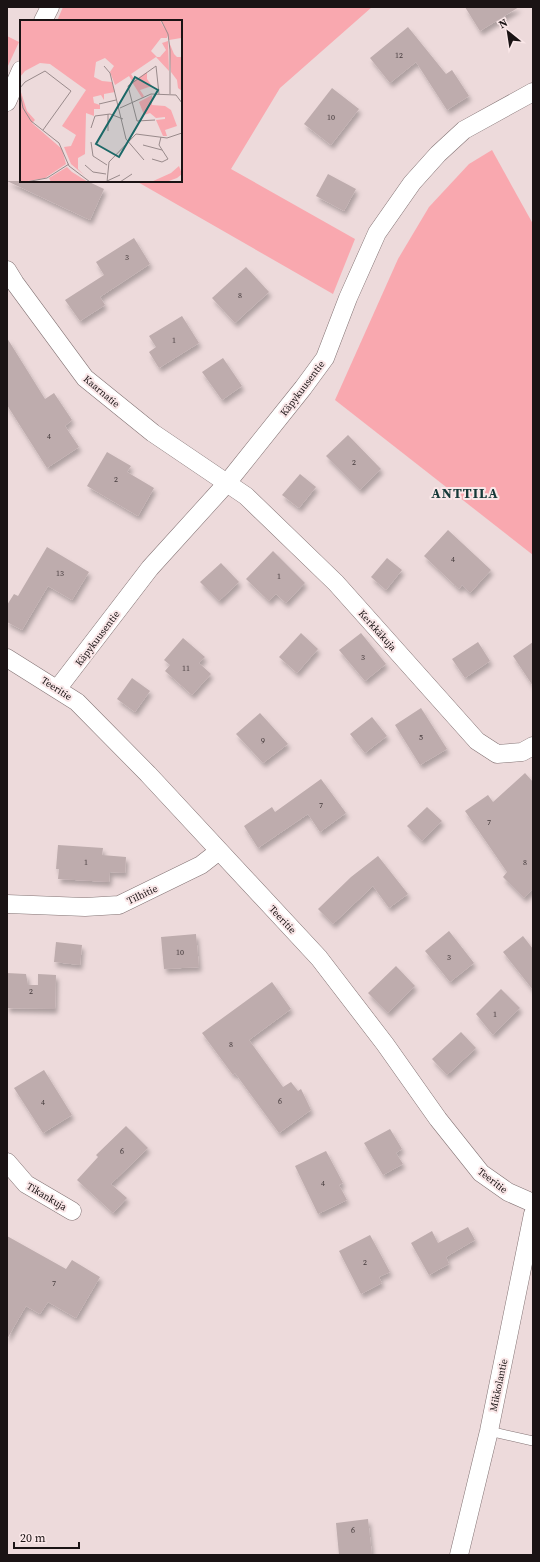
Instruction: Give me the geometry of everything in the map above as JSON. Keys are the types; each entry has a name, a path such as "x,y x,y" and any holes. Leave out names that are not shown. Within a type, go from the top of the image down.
{"street":[{"path":"44,20 50,7"},
{"path":"7,102 20,72"},
{"name":"Käpykuusentie","path":"58,688 150,568 227,483 325,358 348,298 377,234 412,183 438,154 464,130 533,92"},
{"name":"Kaarnatie","path":"7,270 85,378 153,433 227,483"},
{"name":"Kerkkäkuja","path":"227,483 246,496 336,583 476,741 497,754 522,752 533,746"},
{"name":"Teeritie","path":"7,658 58,688 77,702 219,850 319,958 385,1044 438,1119 481,1173 508,1192 533,1203"},
{"name":"Tilhitie","path":"7,904 84,907 119,905 201,865 219,850"},
{"name":"Tikankuja","path":"7,1162 26,1184 72,1211"},
{"name":"Mikkolantie","path":"459,1555 489,1431 533,1214"}],"lane":[{"path":"489,1431 533,1441"}],"shaded area":[{"path":"63,7 372,7 280,88 231,169 355,239 333,294 138,182 182,182 182,20 57,20"},
{"path":"7,36 19,42 7,68"},
{"path":"492,150 533,224 533,555 335,400 398,259 429,207 469,164"}],"building":[{"path":"465,7 519,7 480,31"},
{"path":"408,27 446,74 452,70 469,96 447,110 416,62 390,83 370,58"},
{"path":"332,88 359,109 331,145 304,124"},
{"path":"328,174 356,189 344,211 316,196"},
{"path":"7,181 89,182 104,189 90,220"},
{"path":"134,238 150,264 100,297 105,305 80,321 65,300 104,275 96,262"},
{"path":"246,267 269,292 235,323 212,298"},
{"path":"182,316 199,343 159,368 149,352 156,347 149,336"},
{"path":"7,338 45,399 54,393 72,420 65,426 79,447 47,468 7,405"},
{"path":"223,358 242,386 222,400 202,372"},
{"path":"348,435 381,469 360,490 326,456"},
{"path":"107,452 131,466 127,472 154,488 138,516 87,486"},
{"path":"300,474 316,487 299,508 282,495"},
{"path":"448,530 491,570 470,593 462,585 459,589 424,556"},
{"path":"47,547 89,572 72,600 48,586 22,630 7,622 7,605 14,594 18,596"},
{"path":"273,551 305,583 286,603 276,594 269,601 246,579"},
{"path":"387,558 402,570 386,590 371,577"},
{"path":"221,563 239,582 219,601 200,582"},
{"path":"301,633 318,649 297,673 279,657"},
{"path":"361,633 386,664 365,681 339,650"},
{"path":"183,638 205,657 199,663 211,674 192,695 165,671 170,665 164,660"},
{"path":"478,642 490,661 465,678 452,659"},
{"path":"533,642 533,686 513,656"},
{"path":"132,678 150,691 135,712 117,699"},
{"path":"421,708 447,749 420,765 395,725"},
{"path":"260,713 288,744 263,763 236,734"},
{"path":"372,717 387,736 365,753 350,734"},
{"path":"525,773 533,782 533,889 524,898 503,877 507,872 465,811 488,795 493,802"},
{"path":"321,779 346,813 320,832 308,814 258,848 244,826 272,807 275,812"},
{"path":"427,807 442,821 422,841 407,826"},
{"path":"58,845 103,848 102,855 126,857 125,873 110,872 109,882 58,879 59,869 56,869"},
{"path":"378,856 408,894 389,908 373,886 333,924 318,909 351,877"},
{"path":"449,931 474,963 450,982 425,951"},
{"path":"196,934 199,967 164,969 161,937"},
{"path":"523,936 533,949 533,990 503,952"},
{"path":"56,942 82,945 80,965 54,962"},
{"path":"396,966 415,986 388,1013 368,993"},
{"path":"7,973 26,974 28,985 38,985 38,974 56,975 55,1009 7,1008"},
{"path":"272,982 291,1009 249,1040 283,1087 291,1082 298,1091 301,1089 311,1110 279,1133 235,1073 233,1075 202,1033"},
{"path":"501,989 520,1008 493,1035 476,1014"},
{"path":"461,1032 476,1048 447,1075 432,1059"},
{"path":"44,1070 72,1115 43,1133 14,1088"},
{"path":"126,1126 148,1148 111,1184 127,1198 113,1213 77,1180 98,1157 96,1155"},
{"path":"390,1129 402,1149 396,1153 403,1164 383,1175 364,1143"},
{"path":"326,1151 343,1183 339,1185 347,1200 318,1214 295,1166"},
{"path":"468,1227 475,1240 446,1257 449,1264 429,1275 411,1243 432,1231 438,1243"},
{"path":"370,1235 390,1272 379,1277 382,1283 361,1294 339,1251"},
{"path":"7,1236 66,1269 72,1260 100,1277 76,1318 48,1302 40,1314 26,1306 7,1339"},
{"path":"368,1519 372,1555 339,1555 336,1523"}],"district":[{"name":"ANTTILA","path":"465,493"}]}
